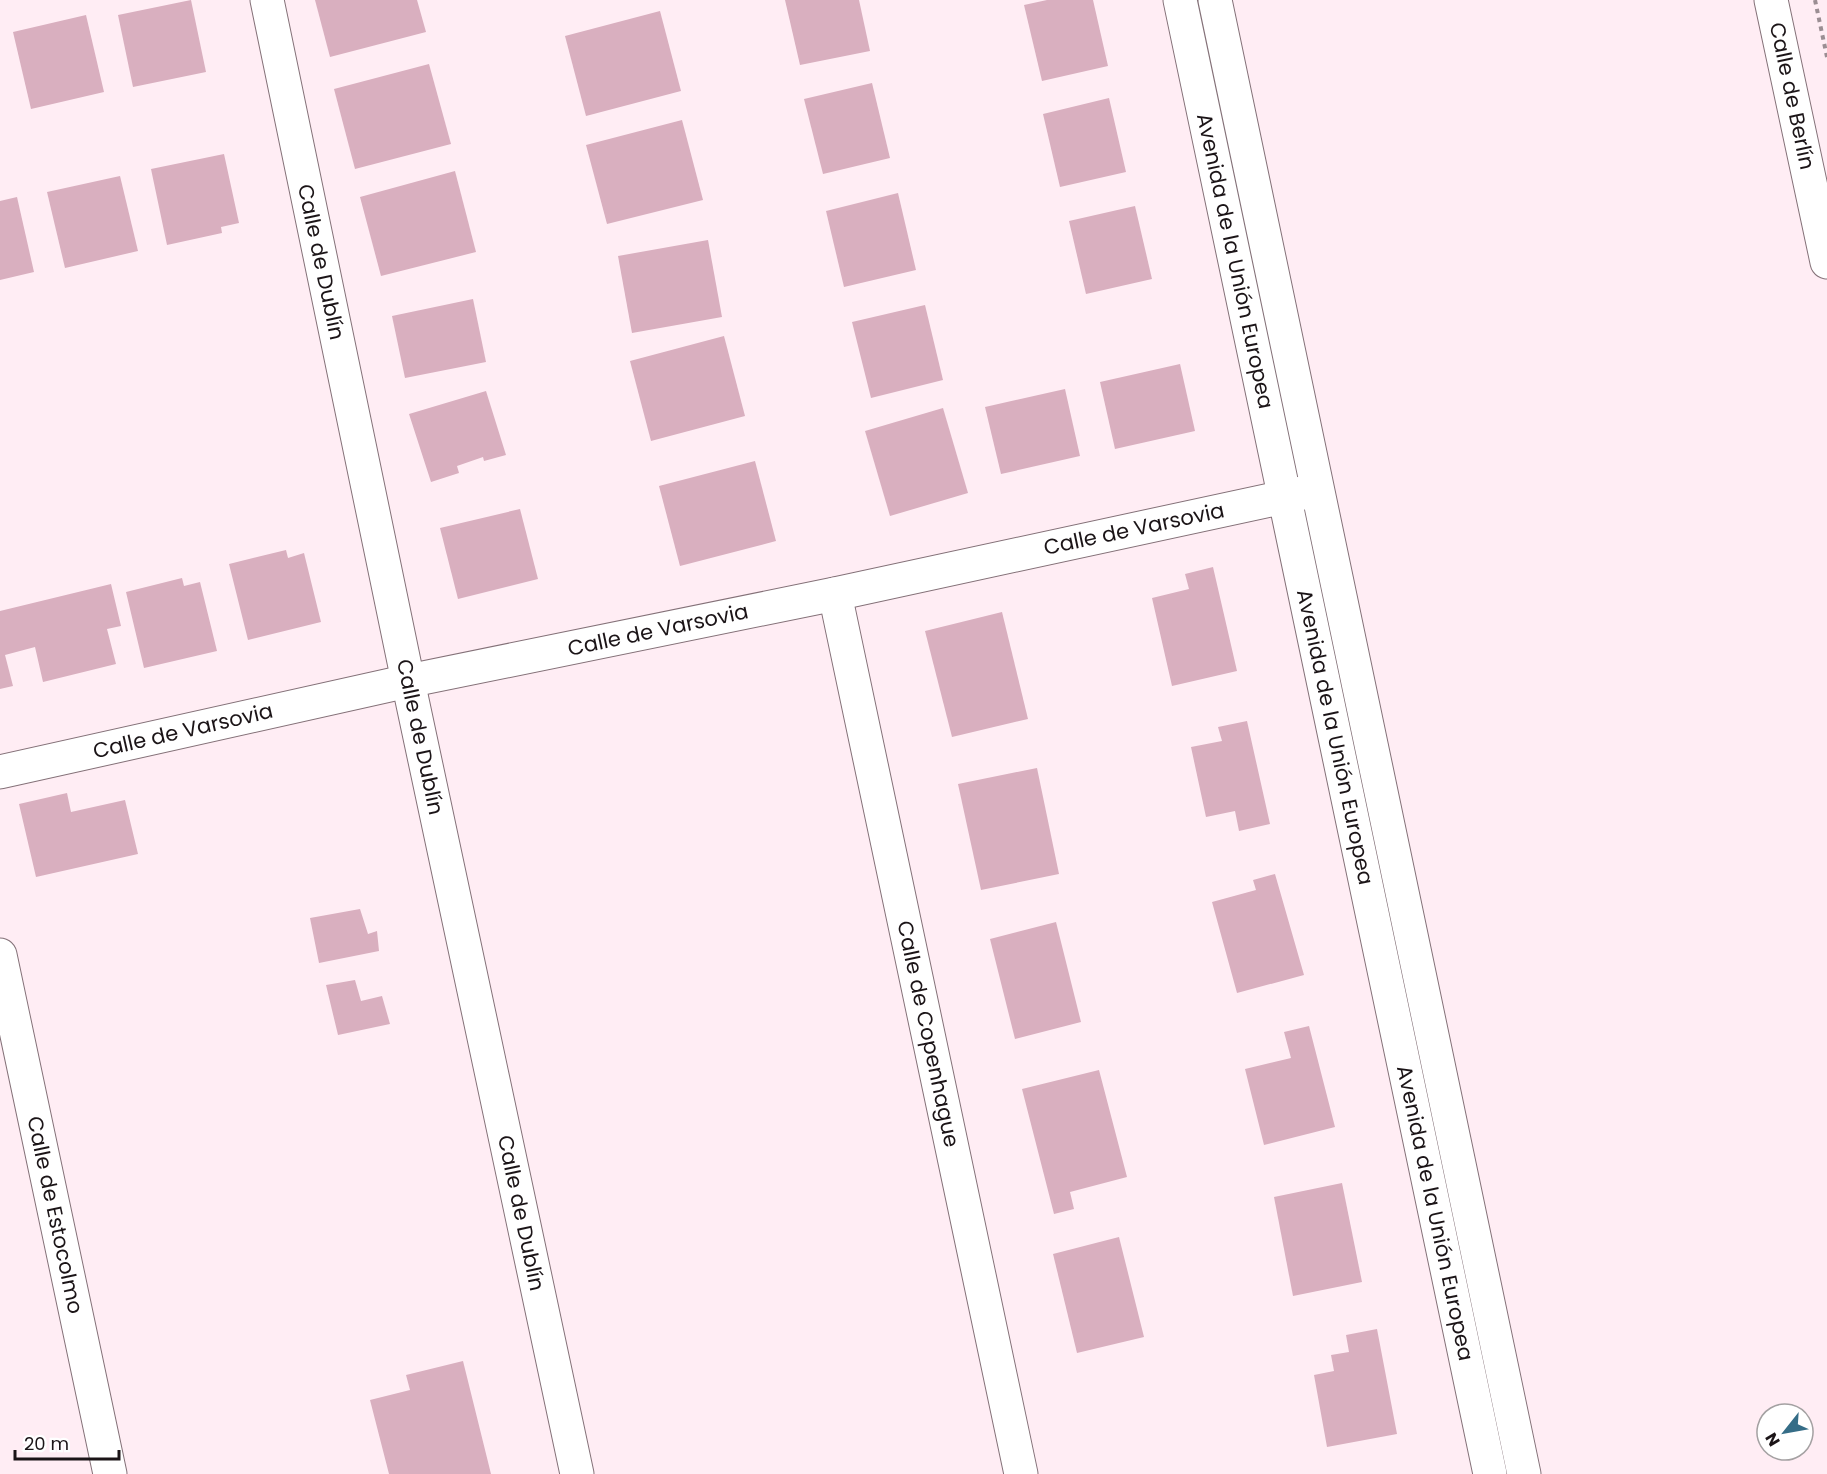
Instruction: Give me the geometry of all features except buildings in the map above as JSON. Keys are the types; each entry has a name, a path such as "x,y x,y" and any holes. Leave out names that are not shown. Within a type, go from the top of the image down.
{"street":[{"name":"Calle de Dublín","path":"267,0 408,681 577,1474"},
{"name":"Avenida de la Unión Europea","path":"1180,0 1490,1474"},
{"name":"Avenida de la Unión Europea","path":"1215,0 1524,1474"},
{"name":"Calle de Berlín","path":"1771,0 1827,262"},
{"name":"Calle de Varsovia","path":"0,772 408,681 835,594 1317,490"},
{"name":"Calle de Copenhague","path":"835,594 1021,1474"},
{"name":"Calle de Estocolmo","path":"0,956 110,1474"}],"path":[{"path":"1815,0 1827,57"}]}
